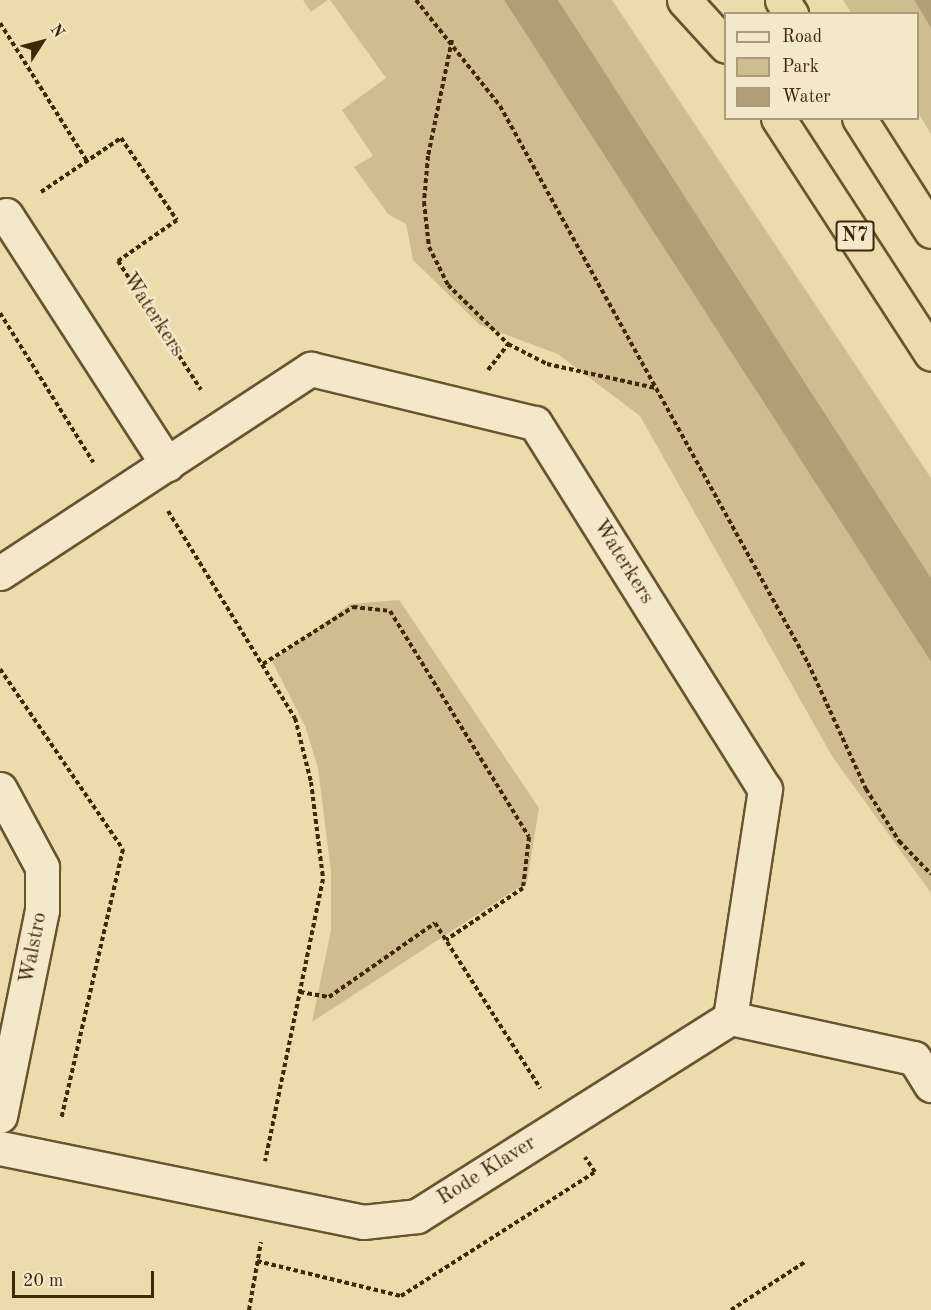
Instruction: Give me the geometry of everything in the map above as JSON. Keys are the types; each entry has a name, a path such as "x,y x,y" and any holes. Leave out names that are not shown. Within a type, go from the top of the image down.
{"highway":[{"path":"684,0 724,44"},
{"path":"701,0 724,34"},
{"path":"782,0 791,12"},
{"name":"N7","path":"779,120 931,354"},
{"path":"860,120 931,231"}],"street":[{"path":"6,215 157,471"},
{"name":"Waterkers","path":"0,573 311,369 535,423 765,789 730,1018"},
{"name":"Walstro","path":"0,789 42,867 42,910 0,1116"},
{"path":"730,1018 914,1058 931,1085"},
{"name":"Rode Klaver","path":"0,1148 363,1222 417,1216 730,1018"}],"path":[{"path":"416,0 452,39 500,106 808,663 866,789 899,841 931,874"},
{"path":"0,23 87,161"},
{"path":"452,39 428,156 424,202 429,247 448,285 508,344 547,364 655,388"},
{"name":"Waterkers","path":"6,215 121,138 177,220 118,261 224,427"},
{"path":"0,313 115,497"},
{"path":"157,471 295,718 312,782 323,879 300,992 263,1202 249,1310"},
{"path":"263,664 353,607 390,611 529,837 523,888 446,940"},
{"path":"300,992 329,997 435,923 563,1123"},
{"path":"731,1310 806,1262"}],"green space":[{"path":"303,0 328,0 311,12"},
{"path":"330,0 504,0 931,662 931,893 832,756 640,416 558,354 480,325 413,260 406,224 388,214 354,167 373,156 342,110 386,78"},
{"path":"558,0 612,0 931,478 931,578"},
{"path":"843,0 914,0 931,28 931,134 919,115 919,12 850,12"},
{"path":"399,600 539,808 527,882 312,1022 331,930 331,872 318,768 305,726 272,661 350,604"}],"water":[{"path":"504,0 558,0 931,578 931,662"},
{"path":"914,0 931,0 931,28"}]}
